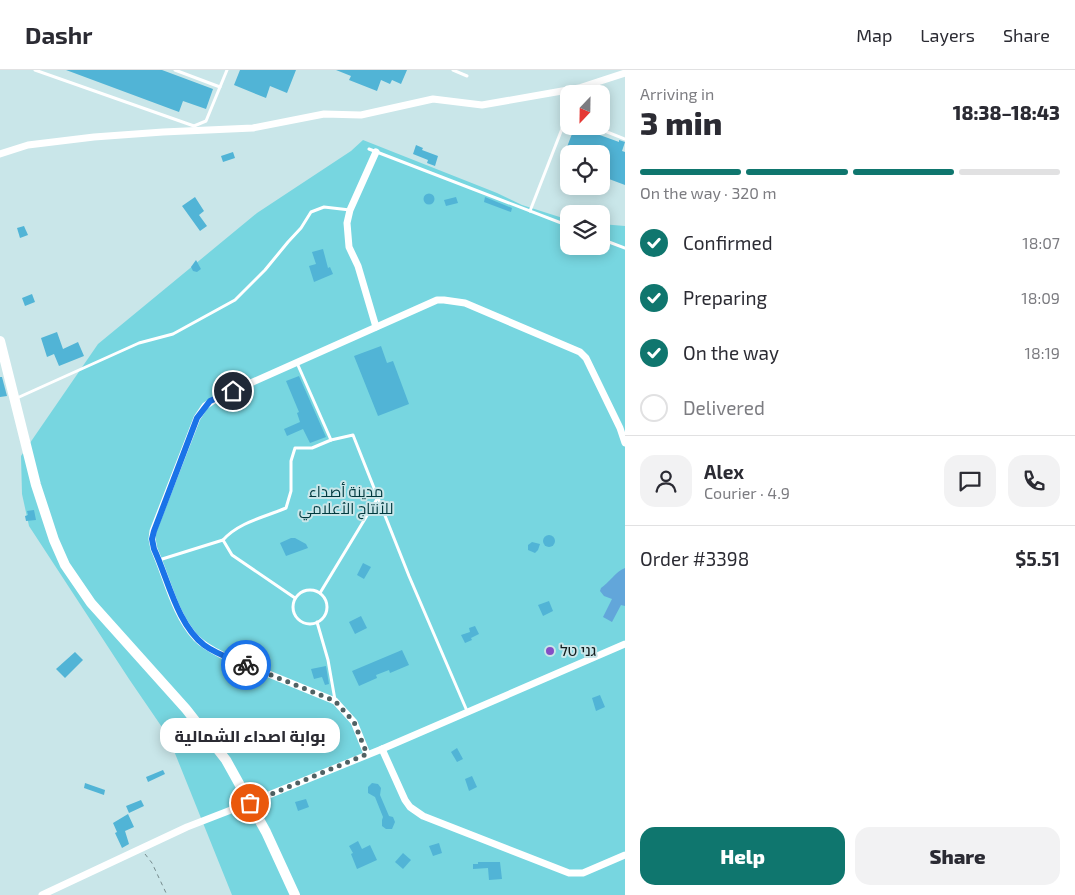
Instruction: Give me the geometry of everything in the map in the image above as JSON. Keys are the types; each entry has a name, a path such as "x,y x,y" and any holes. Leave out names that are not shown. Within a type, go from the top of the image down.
{"main road":[{"path":"0,341 36,484 54,540 66,565 90,603 186,709 226,760 266,832 296,895"}],"street":[{"path":"0,154 28,145 94,137 253,128 324,114 361,115 433,98 482,105 579,88 625,73"},
{"path":"372,150 347,223 349,247 358,266 376,327"},
{"path":"367,754 354,722 335,701 222,655 197,639 184,621 154,549 152,539 182,455 201,411 210,401 437,300 444,300 465,303 580,352 586,358 624,434 625,443"},
{"path":"42,895 187,827 382,748 625,644"},
{"path":"382,748 405,800 416,812 423,816 569,873 583,873 625,855"}],"lane":[{"path":"35,70 194,126 206,122 226,70"},
{"path":"175,70 220,87"},
{"path":"453,70 467,76"},
{"path":"610,133 625,139"},
{"path":"530,211 560,135"},
{"path":"372,150 560,223"},
{"path":"14,400 139,344 173,334 235,300 266,270 288,242 302,228 312,212 324,206 350,210"},
{"path":"610,242 625,248"},
{"path":"296,363 331,440"},
{"path":"159,560 223,540 230,532 243,525 286,508 291,492 291,467 295,448 312,448 331,440 353,435 468,712"},
{"path":"320,593 378,499"},
{"path":"223,540 232,555 296,598"},
{"path":"309,590 320,593 327,602 327,608 322,619 307,624 297,618 293,608 299,594 309,590"},
{"path":"317,622 328,660 335,701"}],"path":[{"path":"140,848 152,863 167,895"}],"green space":[{"name":"مدينة أصداء للأنتاج الأعلامي","path":"363,140 497,193 522,205 560,217 560,255 610,255 610,225 625,226 625,895 232,895 168,736 29,526 22,494 21,456 98,344 257,213 351,151"}],"shaded area":[{"path":"625,568 625,606 621,605 612,622 603,617 612,599 604,596 600,591 615,575"}],"building":[{"path":"66,70 162,70 213,89 206,109 183,101 179,112"},
{"path":"240,70 296,70 287,93 270,86 266,98 234,85"},
{"path":"336,70 407,70 401,84 392,80 390,84 381,80 377,91 349,80 351,76"},
{"path":"572,135 600,135 619,142 619,140 625,142 622,151 625,152 625,185 610,179 610,145 568,145"},
{"path":"416,145 423,148 422,150 438,156 435,166 427,163 428,160 413,154"},
{"path":"233,152 235,158 223,162 221,156"},
{"path":"427,194 431,194 434,199 433,203 427,204 424,201 424,197"},
{"path":"195,197 204,211 199,215 207,226 200,231 182,206"},
{"path":"456,197 458,203 446,206 444,200"},
{"path":"485,197 512,208 511,212 484,202"},
{"path":"24,226 28,235 20,238 17,228"},
{"path":"323,249 328,268 330,267 333,274 314,282 309,266 316,264 312,252"},
{"path":"196,260 201,269 197,272 193,271 191,267"},
{"path":"32,294 35,302 25,306 22,298"},
{"path":"57,332 63,349 78,342 84,356 59,366 54,354 47,357 41,338"},
{"path":"381,346 387,363 393,361 409,404 378,416 354,356"},
{"path":"299,376 326,437 310,443 303,429 287,436 284,429 300,422 297,413 299,412 286,381"},
{"path":"0,377 2,377 7,396 0,397"},
{"path":"34,510 36,520 26,521 27,511"},
{"path":"547,535 551,535 555,541 551,547 547,547 543,543 543,539"},
{"path":"291,538 306,544 308,548 286,556 280,543"},
{"path":"532,542 540,544 535,553 528,550 528,545"},
{"path":"363,563 371,567 364,579 357,575"},
{"path":"549,601 553,611 543,616 538,605"},
{"path":"361,616 367,628 355,634 349,622"},
{"path":"475,626 479,634 465,643 461,635 470,632 469,628"},
{"path":"402,650 409,665 390,673 389,670 376,675 377,678 359,686 352,671"},
{"path":"75,652 83,660 65,678 56,669"},
{"path":"326,666 329,684 325,685 322,677 314,679 311,669"},
{"path":"600,695 605,707 596,711 592,698"},
{"path":"457,748 463,759 457,762 451,752"},
{"path":"163,770 165,774 148,782 146,777"},
{"path":"472,776 477,787 469,791 465,779"},
{"path":"85,783 105,790 104,795 84,788"},
{"path":"372,783 378,784 381,788 380,795 389,816 393,817 395,822 392,829 386,829 382,826 383,817 375,797 368,793 368,787"},
{"path":"306,799 309,807 298,811 295,802"},
{"path":"141,800 144,806 129,813 126,806"},
{"path":"128,814 134,827 125,831 129,844 122,848 115,833 117,832 113,823"},
{"path":"358,841 362,849 370,845 377,860 357,869 349,846"},
{"path":"439,843 442,853 433,856 429,846"},
{"path":"403,853 411,860 403,869 395,862"},
{"path":"478,862 500,862 502,879 489,880 488,868 473,869 473,864 478,864"}],"way so far":[{"path":"246,665 335,701 354,722 367,754 250,803"}],"place":[{"name":"גני טל","path":"550,651"},
{"name":"بوابة اصداء الشمالية","path":"250,803"}],"route":[{"path":"233,391 210,401 197,418 171,483 152,539 154,549 180,612 191,631 206,646 246,665"}]}
